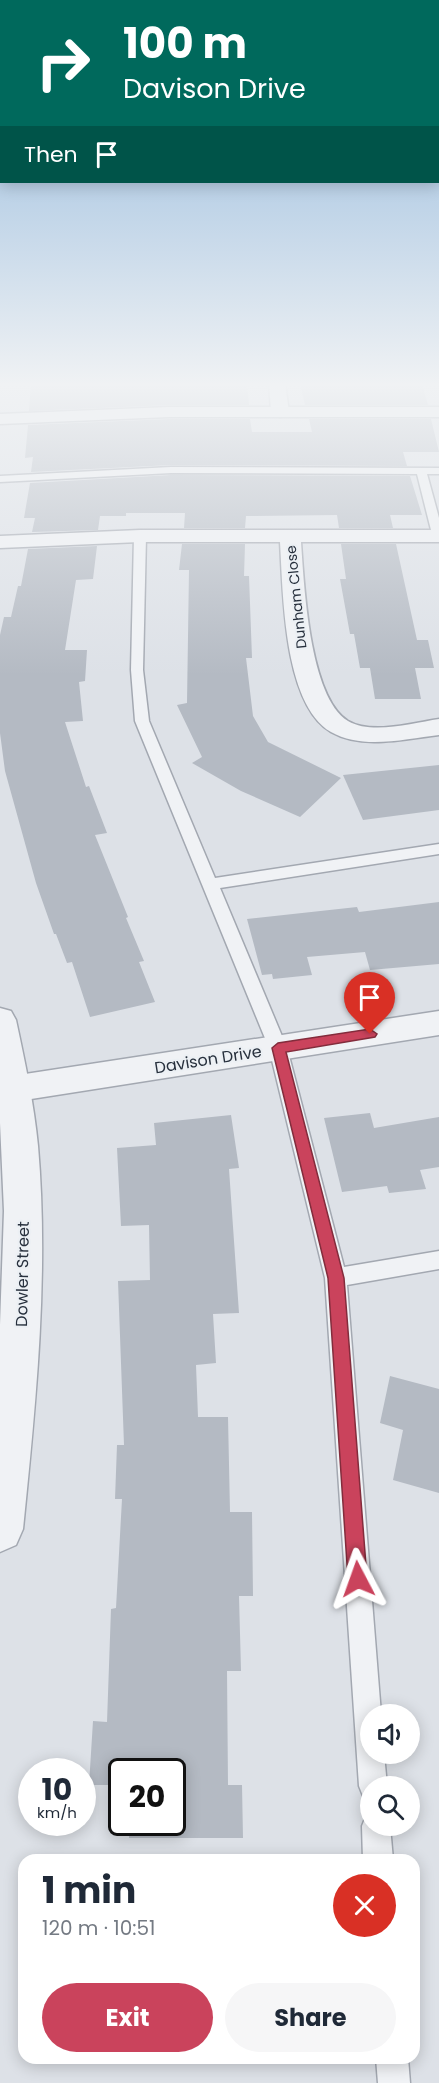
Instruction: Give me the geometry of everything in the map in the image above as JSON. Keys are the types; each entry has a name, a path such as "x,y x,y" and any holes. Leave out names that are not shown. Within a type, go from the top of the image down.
{"street":[{"name":"Dunham Close","path":"0,542 140,536 439,537"},
{"name":"Dunham Close","path":"290,536 301,649 318,703 324,714 339,726 366,733 439,727"},
{"name":"Dowler Street","path":"0,1020 21,1162 23,1288 14,1413 0,1529"},
{"name":"Davison Drive","path":"12,1089 439,1023"}],"lane":[{"path":"424,480 439,537"},
{"path":"140,536 137,670 142,721 278,1048 336,1278 372,1776"},
{"path":"210,884 439,849"},
{"path":"336,1278 439,1260"},
{"path":"377,1836 378,1854"},
{"path":"392,2064 394,2083"}],"building":[{"path":"79,480 411,480 422,515 390,515 393,528 339,528 337,515 246,516 245,528 184,528 185,513 126,513 126,516 100,516 98,530 32,532 35,518 24,518 30,483"},
{"path":"182,544 245,544 244,576 249,576 252,658 246,658 253,716 268,742 341,778 300,817 241,791 192,763 202,757 177,705 187,703 189,570 179,570"},
{"path":"341,544 396,544 417,640 428,640 434,668 415,668 421,699 375,699 370,668 360,668 354,634 350,634 340,579 346,579"},
{"path":"97,546 93,579 76,580 65,650 87,650 85,681 79,682 83,721 65,722 86,787 89,786 107,833 95,835 144,961 139,962 155,1002 90,1017 72,962 67,963 36,883 5,771 0,733 0,635 4,617 11,617 18,586 21,586 28,549"},
{"path":"439,765 439,810 363,820 343,775"},
{"path":"439,902 439,964 370,970 365,952 307,957 312,975 273,979 272,974 262,975 247,919 357,907 359,912"},
{"path":"370,1113 374,1128 439,1117 439,1167 420,1170 426,1189 389,1193 387,1186 342,1192 324,1118"},
{"path":"231,1115 239,1168 229,1169 239,1313 213,1314 216,1363 196,1365 198,1417 228,1417 230,1512 252,1512 253,1596 239,1596 241,1671 227,1671 228,1785 242,1785 243,1838 129,1838 129,1836 186,1836 186,1758 108,1758 108,1785 96,1785 96,1758 91,1758 93,1721 107,1722 111,1609 116,1608 122,1499 115,1499 117,1445 124,1445 118,1281 150,1280 149,1225 121,1226 117,1148 156,1145 154,1123"},
{"path":"390,1376 439,1389 439,1493 393,1480 403,1430 380,1423"}],"route":[{"path":"358,1579 336,1278 278,1048 370,1034"}]}
